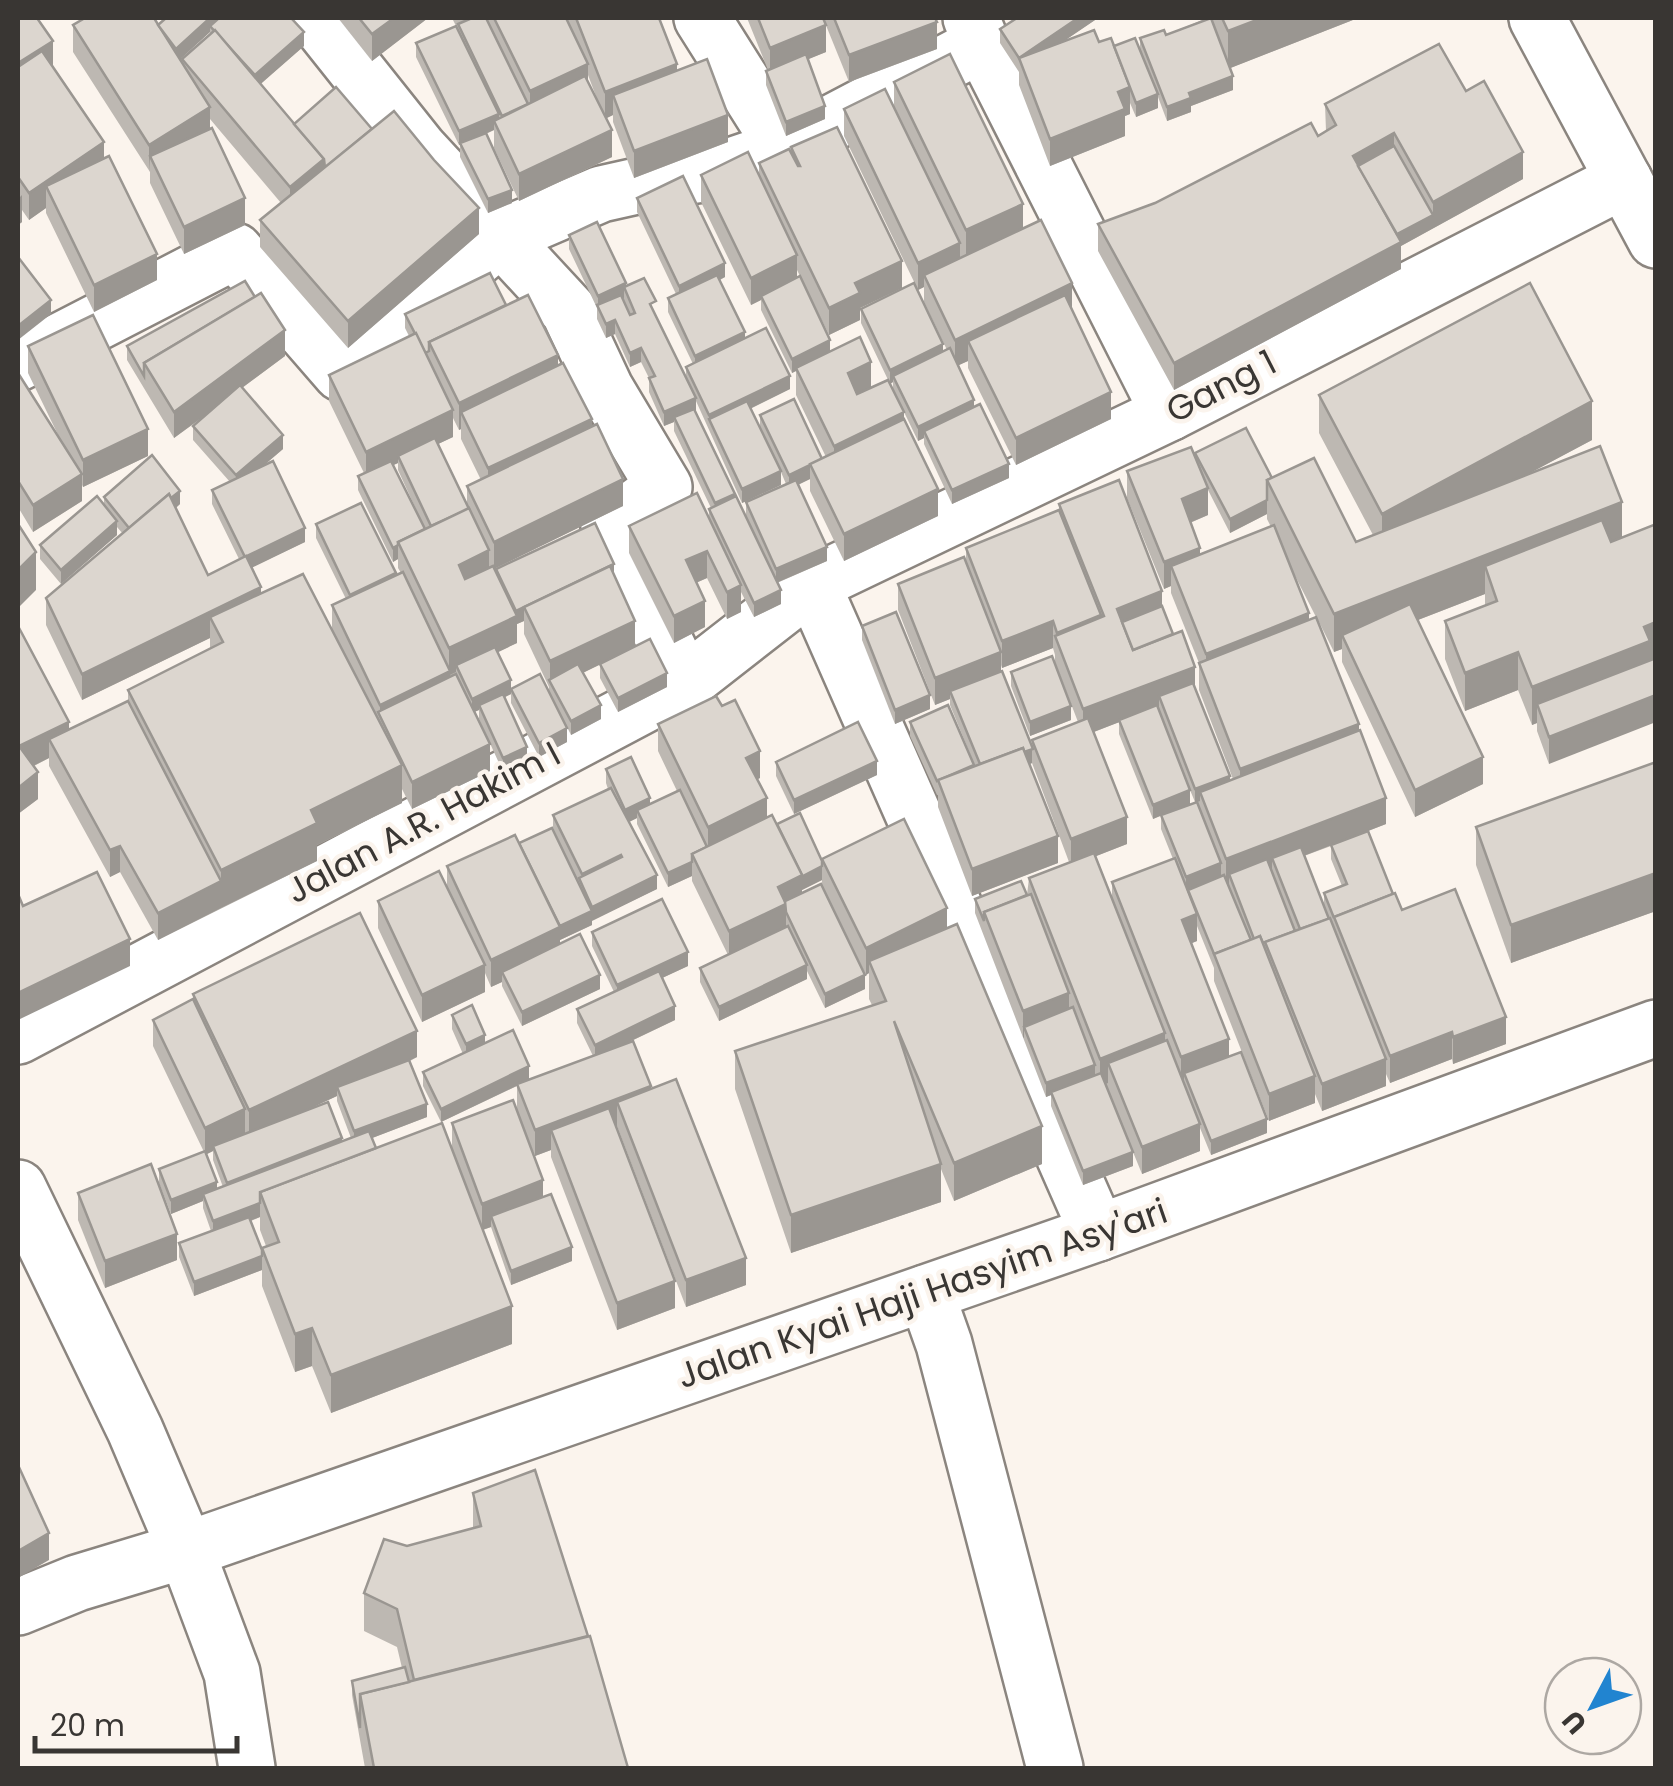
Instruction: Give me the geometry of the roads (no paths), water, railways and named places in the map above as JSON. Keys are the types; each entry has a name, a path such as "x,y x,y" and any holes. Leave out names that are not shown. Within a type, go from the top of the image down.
{"street":[{"path":"315,18 420,150 569,311 604,388 664,487 609,528 685,683"},
{"path":"702,18 784,148"},
{"path":"1538,18 1656,240"},
{"path":"18,363 235,251 341,373 352,373 408,316 502,237 601,194 710,174 784,148 976,31 1169,413"},
{"name":"Gang 1","path":"812,584 1169,413 1624,180"},
{"path":"812,584 1098,1233"},
{"name":"Jalan A.R. Hakim I","path":"18,1036 685,683 812,584"},
{"name":"Jalan Kyai Haji Hasyim Asy'ari","path":"18,1607 76,1583 186,1550 1098,1233 1656,1028"},
{"path":"18,1188 135,1430 186,1550 232,1672 247,1768"},
{"path":"926,1293 944,1344 1055,1768"}]}
